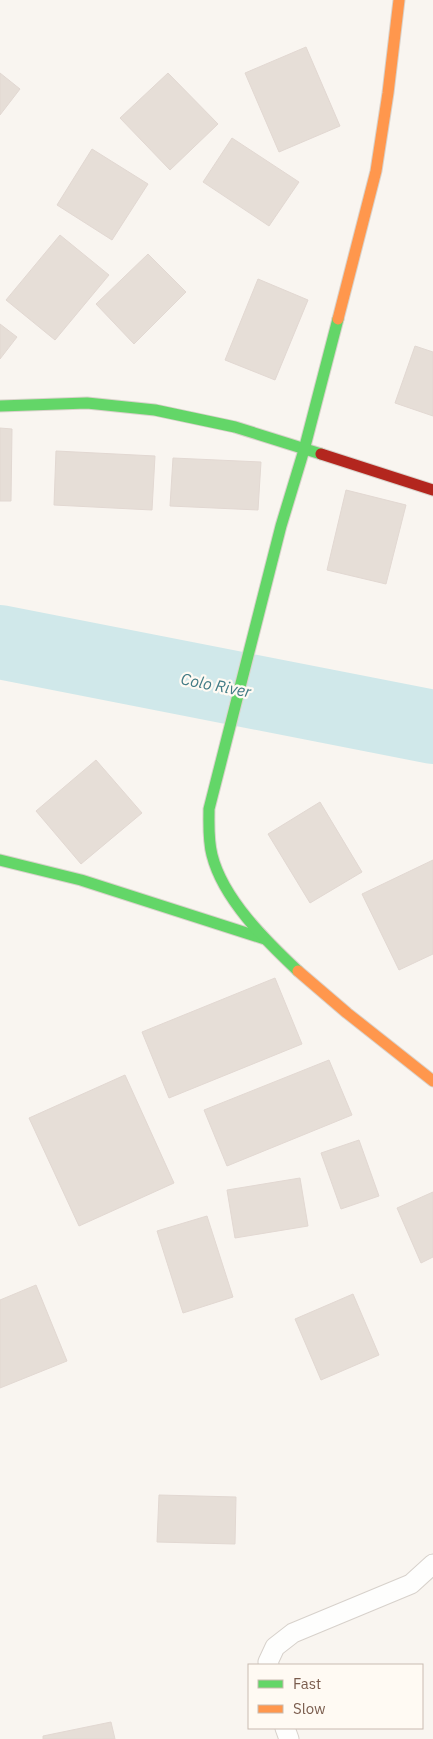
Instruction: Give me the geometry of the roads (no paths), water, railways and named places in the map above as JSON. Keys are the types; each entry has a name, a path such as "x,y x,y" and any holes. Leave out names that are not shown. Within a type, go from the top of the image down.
{"street":[{"path":"399,0 376,171 304,450 281,526 209,809 208,840 216,868 235,900 265,939 330,1000 433,1081"},
{"path":"0,406 87,403 155,410 235,426 304,450 433,490"},
{"path":"0,860 81,880 265,939"}],"lane":[{"path":"268,1664 276,1647 292,1633 411,1584 433,1564"}],"waterway":[{"name":"Colo River","path":"0,642 433,727"}]}
